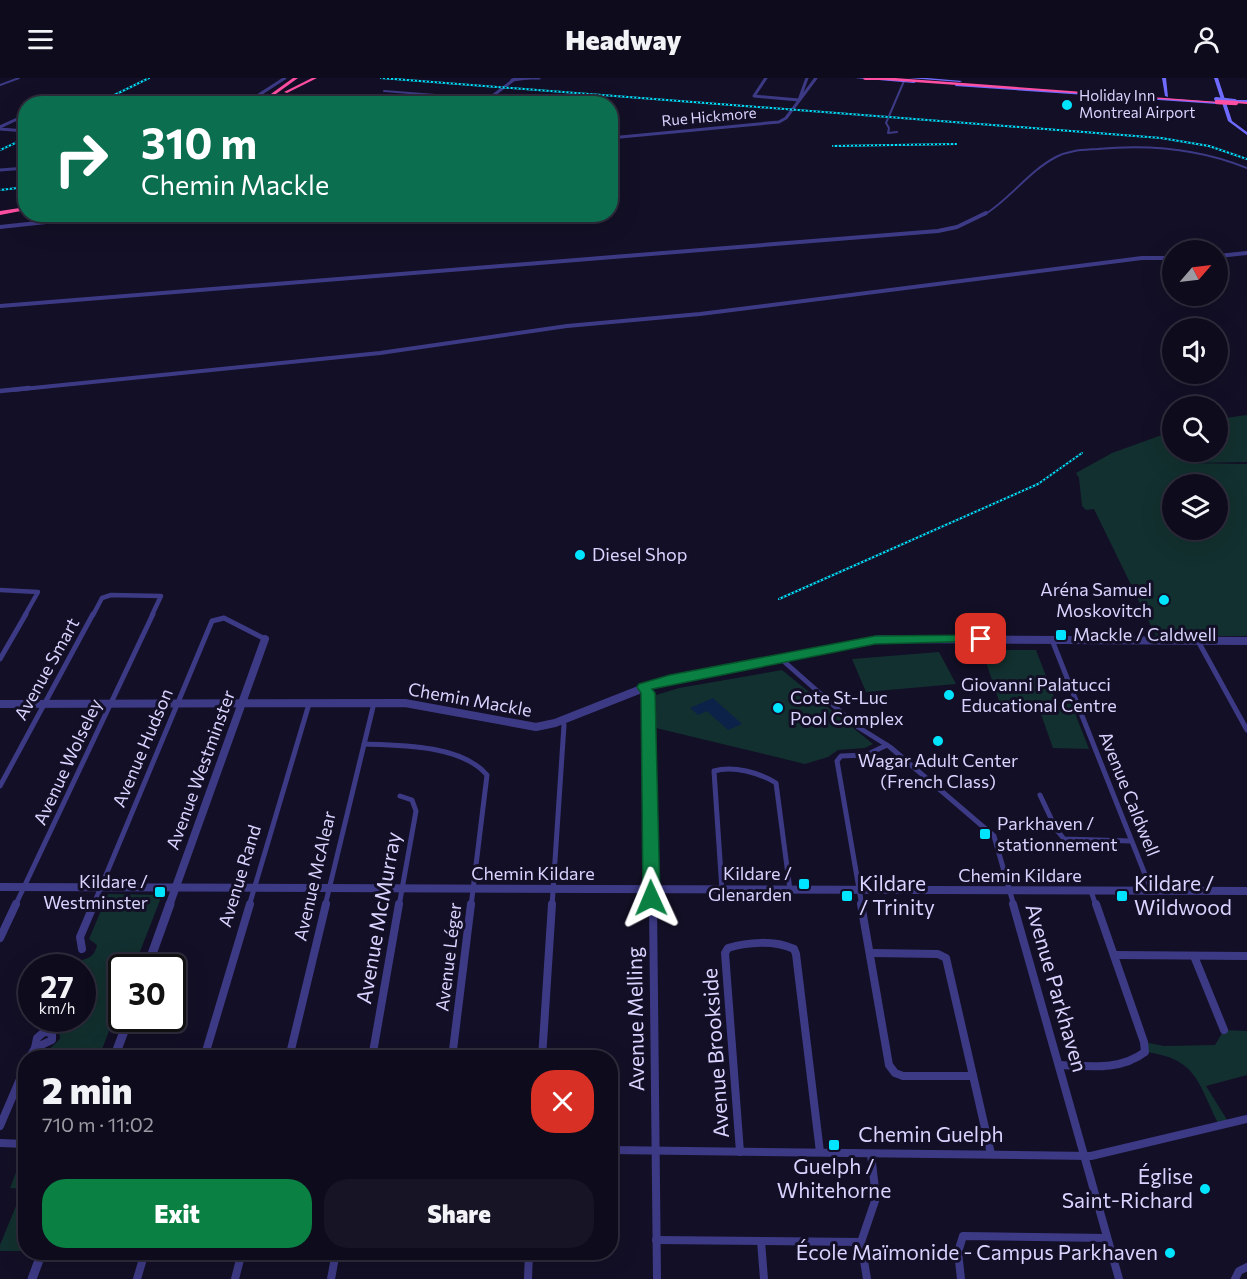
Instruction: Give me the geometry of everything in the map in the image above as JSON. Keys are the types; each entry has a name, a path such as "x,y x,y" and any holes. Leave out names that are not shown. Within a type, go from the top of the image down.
{"highway":[{"path":"270,96 290,78"},
{"path":"270,96 296,78"},
{"path":"278,96 302,78"},
{"path":"281,94 315,78"},
{"path":"878,78 1247,103"},
{"path":"865,79 894,79"},
{"path":"984,83 1080,94"},
{"path":"0,214 18,211"}],"main road":[{"path":"857,78 1217,101"},
{"path":"910,78 1217,101"},
{"path":"1164,78 1167,96"},
{"path":"1216,78 1230,121 1247,132"},
{"path":"1221,78 1235,121 1247,132"}],"street":[{"path":"0,84 20,78"},
{"path":"257,96 285,78"},
{"path":"492,96 514,79 539,78"},
{"path":"766,78 754,96 799,100 807,78"},
{"name":"Rue Hickmore","path":"618,137 775,123 786,118 816,78"},
{"path":"889,128 886,122 904,81"},
{"path":"406,93 388,90 384,92 447,96"},
{"path":"0,128 18,119"},
{"path":"0,128 18,130"},
{"path":"0,306 938,231 968,224 990,213 1057,157 1073,152 1111,147 1140,145 1189,150 1218,157 1247,168"},
{"path":"0,171 18,170"},
{"path":"0,227 46,222"},
{"path":"1228,255 1247,253"},
{"path":"0,391 380,353 567,326 700,314 1142,258 1162,258"},
{"path":"0,590 35,591 38,595 0,659"},
{"path":"102,598 111,595 154,595 161,596 162,599"},
{"name":"Avenue Smart","path":"0,786 102,598"},
{"name":"Avenue Wolseley","path":"0,938 162,599"},
{"name":"Avenue Westminster","path":"152,954 265,639 224,618 213,620"},
{"name":"Avenue Hudson","path":"100,886 213,620"},
{"name":"Chemin Mackle","path":"0,704 412,703 528,727 543,726 562,720 644,687 780,658 890,638 1247,641"},
{"name":"Avenue Caldwell","path":"1052,640 1152,892"},
{"path":"1198,641 1247,730"},
{"name":"Avenue Parkhaven","path":"780,658 858,727 887,745 991,832 996,841 1119,1279"},
{"name":"Avenue Melling","path":"644,687 648,693 657,1150 657,1279"},
{"name":"Avenue McAlear","path":"291,1050 374,703"},
{"name":"Avenue Rand","path":"206,1050 309,704"},
{"path":"543,1050 564,725 562,720"},
{"name":"Avenue Léger","path":"364,744 405,746 465,758 477,763 485,770 487,780 453,1050"},
{"path":"887,745 866,755 843,755 838,758 889,1065 895,1073 903,1076 973,1076"},
{"path":"722,890 714,771 722,768 763,776 776,783 790,890"},
{"path":"1040,795 1056,829 1064,839 1131,841"},
{"name":"Avenue McMurray","path":"373,1050 416,804 409,797 400,796"},
{"path":"82,949 79,939 100,886"},
{"name":"Chemin Kildare","path":"0,887 1247,891"},
{"path":"1059,1065 1126,1063 1138,1059 1144,1052 1144,1042 1091,891"},
{"name":"Avenue Brookside","path":"740,1152 725,953 728,948 735,945 759,945"},
{"path":"759,945 789,945 796,954 820,1152"},
{"path":"871,953 938,954 946,958 991,1154"},
{"path":"1114,955 1247,956"},
{"path":"1194,956 1224,1030"},
{"path":"117,1050 124,1032"},
{"path":"0,1126 18,1084"},
{"name":"Chemin Guelph","path":"618,1150 871,1154 1106,1154 1247,1119"},
{"path":"0,1143 18,1144"},
{"path":"867,1279 861,1242 876,1198 871,1154"},
{"path":"961,1279 957,1256 958,1244 963,1236 1107,1238"},
{"path":"656,1240 861,1242"},
{"path":"761,1240 764,1279"},
{"path":"32,1279 39,1260"},
{"path":"137,1279 143,1260"},
{"path":"235,1279 240,1260"},
{"path":"332,1279 335,1260"},
{"path":"528,1279 529,1260"},
{"path":"1235,1279 1239,1271 1247,1267"}],"green space":[{"path":"1247,415 1247,462 1190,463 1247,464 1247,636 1156,636 1094,509 1086,510 1082,506 1079,478 1076,473 1112,453 1162,435 1162,462 1228,462 1228,418"},
{"path":"982,650 1036,650 1056,702 999,701"},
{"path":"939,652 956,684 866,692 852,659"},
{"path":"782,670 873,744 865,748 838,750 828,757 805,764 656,728 656,695 679,688"},
{"path":"1037,703 1071,703 1089,749 1053,748"},
{"path":"108,894 162,895 139,954 108,954 109,1032 102,1050 48,1050 60,1039 59,1032 96,1032 96,954 93,954 97,945 89,939"},
{"path":"1224,1030 1247,1031 1247,1075 1206,1086 1229,1123 1219,1125 1194,1075 1176,1060 1145,1052 1144,1042 1164,1046 1215,1045"},
{"path":"18,1167 18,1189 10,1188"},
{"path":"18,1201 18,1251 0,1251 0,1245"}],"water":[{"path":"713,698 742,724 728,730 707,711 698,715 690,708"}],"railway":[{"path":"112,96 149,78"},
{"path":"381,78 615,96"},
{"path":"618,96 1161,138 1209,146 1247,159"},
{"path":"0,150 18,142"},
{"path":"833,146 956,144"},
{"path":"0,190 18,188"},
{"path":"779,599 1038,484 1082,453"}],"place":[{"name":"Holiday Inn Montreal Airport","path":"1067,105"},
{"name":"Diesel Shop","path":"580,555"},
{"name":"Aréna Samuel Moskovitch","path":"1164,600"},
{"name":"Mackle / Caldwell","path":"1061,635"},
{"name":"Giovanni Palatucci Educational Centre","path":"949,695"},
{"name":"Cote St-Luc Pool Complex","path":"778,708"},
{"name":"Wagar Adult Center (French Class)","path":"938,741"},
{"name":"Parkhaven / stationnement","path":"985,834"},
{"name":"Kildare / Glenarden","path":"804,884"},
{"name":"Kildare / Westminster","path":"160,892"},
{"name":"Kildare / Trinity","path":"847,896"},
{"name":"Kildare / Wildwood","path":"1122,896"},
{"name":"Guelph / Whitehorne","path":"834,1145"},
{"name":"Église Saint-Richard","path":"1205,1189"},
{"name":"École Maïmonide - Campus Parkhaven","path":"1170,1253"}],"route":[{"path":"651,898 648,693 644,687 875,640 890,638 981,639"}]}
